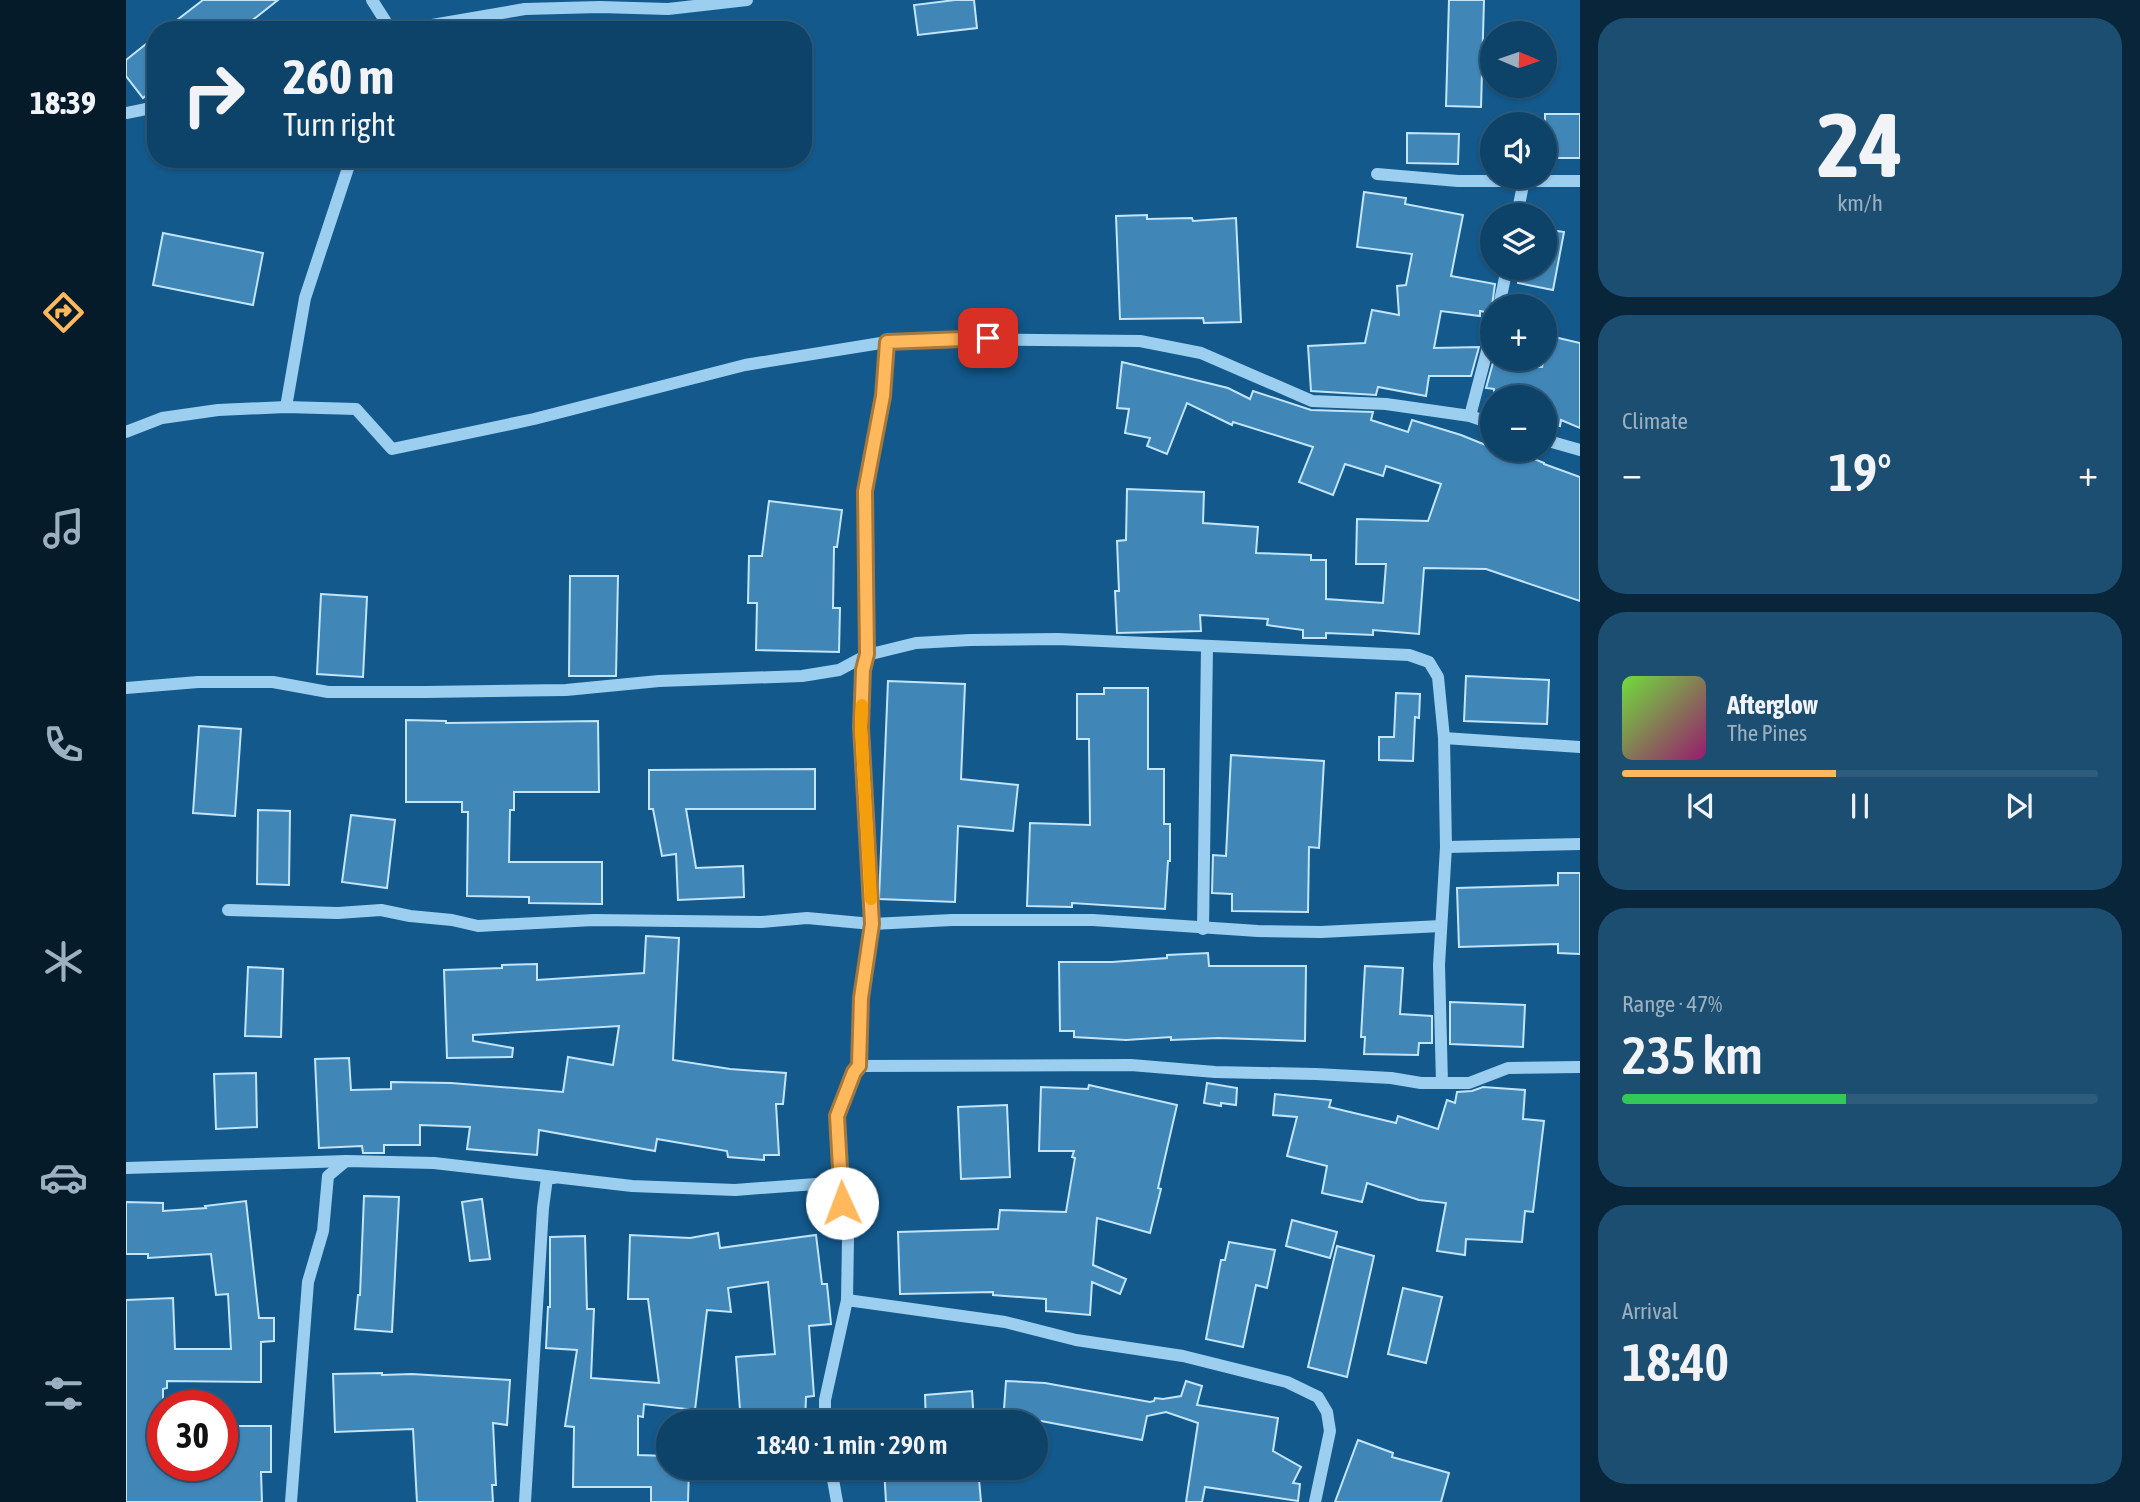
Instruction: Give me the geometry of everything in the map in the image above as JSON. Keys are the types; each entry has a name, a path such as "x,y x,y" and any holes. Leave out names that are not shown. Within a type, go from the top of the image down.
{"street":[{"path":"372,0 385,21"},
{"path":"455,21 525,9 668,9 747,0"},
{"path":"126,98 131,112"},
{"path":"286,407 305,298 348,168"},
{"path":"1377,174 1480,181"},
{"path":"1557,181 1580,181"},
{"path":"126,432 162,418 218,410 286,407 356,409 392,449 534,419 745,365 887,342 988,338 1077,342 1140,341 1201,353 1312,401 1386,404 1480,419"},
{"path":"825,1410 848,1300 848,1239 842,1203 837,1116 854,1072 859,1066 861,998 872,924 861,727 863,670 867,654 865,491 883,396 887,342"},
{"path":"1470,416 1482,371"},
{"path":"1557,443 1580,450"},
{"path":"126,688 198,682 273,682 328,692 566,690 659,681 803,676 839,670 867,654 916,643 970,640 1058,639 1409,655 1429,662 1438,677 1444,738 1446,847 1439,965 1442,1083"},
{"path":"1203,929 1207,647"},
{"path":"1444,738 1580,747"},
{"path":"1446,847 1580,844"},
{"path":"228,910 338,913 382,910 478,926 594,920 761,922 807,918 872,924 952,920 1093,920 1203,929 1321,932 1441,926"},
{"path":"859,1066 1131,1065 1215,1072 1391,1078 1422,1083 1469,1083 1508,1068 1580,1067"},
{"path":"126,1168 347,1161 434,1163 632,1186 735,1190 842,1182"},
{"path":"291,1502 308,1282 323,1231 328,1175 347,1161"},
{"path":"524,1502 547,1178 572,1179"},
{"path":"848,1300 1005,1322 1076,1340 1184,1356 1287,1382 1318,1396 1327,1412 1330,1431 1315,1502"},
{"path":"833,1480 837,1502"}],"building":[{"path":"203,0 278,0 251,21 176,21"},
{"path":"974,0 977,28 918,35 914,5"},
{"path":"1449,0 1484,0 1483,21 1480,21 1481,107 1446,106"},
{"path":"147,43 147,95 143,98 126,76 126,60"},
{"path":"1557,114 1580,114 1580,158 1557,158"},
{"path":"1407,133 1459,134 1458,164 1407,163"},
{"path":"1364,192 1406,198 1405,204 1463,215 1451,276 1495,284 1494,294 1480,294 1480,316 1441,311 1434,348 1479,347 1471,376 1429,376 1426,396 1378,387 1376,395 1311,391 1308,346 1365,343 1372,310 1399,315 1397,286 1406,285 1412,254 1357,247"},
{"path":"1147,215 1147,219 1192,218 1193,221 1236,218 1241,322 1204,323 1203,318 1120,319 1116,216"},
{"path":"1557,231 1564,232 1557,269"},
{"path":"163,233 263,253 253,305 153,285"},
{"path":"1518,280 1555,280 1553,290 1518,283"},
{"path":"1557,338 1580,343 1580,428 1561,420 1560,426 1557,425 1557,385 1487,385 1491,371 1557,371"},
{"path":"1122,362 1228,388 1250,399 1253,391 1311,410 1373,412 1371,420 1408,432 1412,420 1480,443 1480,462 1542,462 1580,477 1580,601 1486,569 1424,568 1419,634 1373,630 1373,635 1326,633 1326,638 1303,638 1303,630 1267,625 1268,619 1200,615 1201,631 1117,633 1117,541 1126,540 1127,489 1204,492 1203,523 1258,527 1256,553 1311,555 1311,560 1326,560 1326,599 1383,603 1386,564 1356,564 1357,519 1428,521 1441,484 1386,466 1383,476 1345,464 1333,495 1299,482 1313,447 1233,422 1232,425 1187,403 1167,454 1147,446 1150,438 1125,433 1129,409 1117,408"},
{"path":"769,501 842,510 837,547 834,547 833,608 840,608 839,652 756,650 757,603 748,603 749,556 762,556"},
{"path":"570,576 618,576 616,676 569,676"},
{"path":"321,594 367,597 363,677 317,674"},
{"path":"1466,676 1549,680 1547,724 1464,721"},
{"path":"888,681 965,684 961,779 1018,785 1013,831 958,826 955,902 879,899"},
{"path":"1104,688 1148,688 1148,769 1164,769 1164,824 1170,824 1170,861 1165,909 1072,903 1072,907 1027,906 1030,823 1090,825 1089,739 1077,739 1077,694 1104,694"},
{"path":"1396,693 1420,694 1419,718 1415,717 1413,761 1379,760 1379,737 1394,737"},
{"path":"406,720 446,723 598,721 599,792 514,792 514,810 510,810 509,862 602,862 602,904 529,903 529,897 467,896 468,812 462,812 462,802 406,802"},
{"path":"199,726 241,729 235,816 193,813"},
{"path":"1231,755 1324,761 1319,848 1309,847 1308,912 1232,911 1232,894 1212,893 1213,855 1226,856"},
{"path":"815,769 815,809 686,809 696,868 743,866 744,897 678,900 676,854 662,856 653,809 649,809 649,770"},
{"path":"258,810 290,811 289,885 257,884"},
{"path":"351,815 395,820 387,888 342,882"},
{"path":"1558,873 1580,873 1580,954 1558,953 1558,944 1459,947 1457,888 1558,885"},
{"path":"646,936 679,938 673,1060 730,1069 786,1073 783,1104 776,1104 779,1155 764,1155 764,1160 728,1157 727,1151 657,1139 655,1151 539,1130 537,1155 467,1149 470,1127 420,1125 420,1145 384,1145 384,1153 363,1153 362,1146 319,1148 315,1059 349,1058 351,1090 391,1089 391,1082 451,1083 563,1092 568,1057 613,1065 619,1026 473,1035 473,1041 513,1048 512,1057 447,1058 444,970 537,964 537,980 644,973"},
{"path":"1208,953 1209,966 1306,966 1305,1041 1218,1038 1171,1040 1171,1037 1126,1040 1074,1037 1074,1031 1060,1031 1059,962 1112,962"},
{"path":"1365,966 1403,968 1400,1014 1432,1016 1432,1043 1419,1043 1418,1055 1364,1054 1365,1037 1361,1037"},
{"path":"248,967 283,969 281,1037 245,1036"},
{"path":"1450,1002 1525,1005 1523,1047 1450,1044"},
{"path":"256,1073 257,1127 216,1129 214,1074"},
{"path":"1207,1083 1237,1088 1236,1105 1204,1103"},
{"path":"1089,1085 1177,1105 1150,1233 1097,1218 1093,1265 1126,1279 1120,1294 1092,1282 1090,1315 1046,1311 1046,1299 993,1295 993,1292 900,1294 898,1232 998,1229 1000,1210 1066,1212 1074,1151 1039,1151 1041,1087 1088,1089"},
{"path":"1483,1087 1525,1090 1523,1119 1544,1121 1533,1212 1525,1211 1522,1242 1466,1239 1465,1255 1437,1251 1446,1203 1419,1200 1367,1183 1362,1202 1322,1193 1327,1166 1287,1156 1297,1117 1273,1115 1275,1094 1331,1100 1329,1107 1396,1123 1398,1116 1438,1129 1447,1100 1455,1103 1457,1092"},
{"path":"1007,1105 1010,1177 961,1179 958,1107"},
{"path":"364,1196 399,1197 392,1332 355,1329 360,1295"},
{"path":"482,1199 490,1259 470,1261 462,1202"},
{"path":"246,1201 259,1318 274,1318 274,1341 261,1342 261,1382 167,1381 167,1388 163,1390 147,1390 147,1481 238,1481 238,1426 271,1426 271,1472 261,1472 262,1502 126,1502 126,1300 173,1298 175,1349 231,1349 228,1294 216,1295 211,1254 148,1258 148,1254 126,1254 126,1202 163,1203 163,1211 206,1208 205,1206"},
{"path":"1292,1220 1337,1232 1330,1258 1286,1246"},
{"path":"718,1233 720,1248 816,1235 822,1284 827,1284 831,1324 809,1326 814,1396 806,1397 806,1410 740,1410 736,1357 775,1354 768,1282 728,1288 731,1312 707,1310 695,1410 644,1404 643,1417 638,1416 638,1455 656,1456 656,1480 689,1480 688,1502 651,1502 651,1487 573,1487 574,1427 565,1426 577,1350 546,1348 550,1307 550,1237 585,1236 587,1309 594,1309 591,1378 659,1383 648,1299 628,1299 630,1235 690,1238"},
{"path":"1229,1242 1275,1250 1267,1288 1256,1285 1243,1347 1206,1339 1221,1260 1225,1260"},
{"path":"1337,1246 1374,1256 1347,1377 1308,1367"},
{"path":"1403,1288 1442,1297 1426,1363 1388,1354"},
{"path":"382,1373 510,1380 507,1425 493,1423 496,1485 492,1485 493,1502 417,1502 413,1429 335,1432 333,1374"},
{"path":"1006,1381 1045,1383 1150,1402 1155,1398 1181,1396 1186,1381 1202,1386 1197,1405 1278,1418 1273,1451 1301,1467 1293,1483 1300,1484 1298,1501 1205,1487 1202,1502 1186,1502 1198,1423 1166,1412 1147,1416 1142,1440 1048,1422 1048,1410 1004,1410"},
{"path":"972,1391 973,1410 926,1410 925,1395"},
{"path":"1358,1440 1393,1453 1392,1457 1449,1473 1441,1502 1335,1502"},
{"path":"885,1480 979,1480 981,1502 886,1502"}],"slow traffic":[{"path":"862,705 871,899"}],"route":[{"path":"842,1203 837,1116 854,1072 859,1066 861,998 872,924 861,727 863,670 867,654 865,491 883,396 887,342 988,338"}]}
